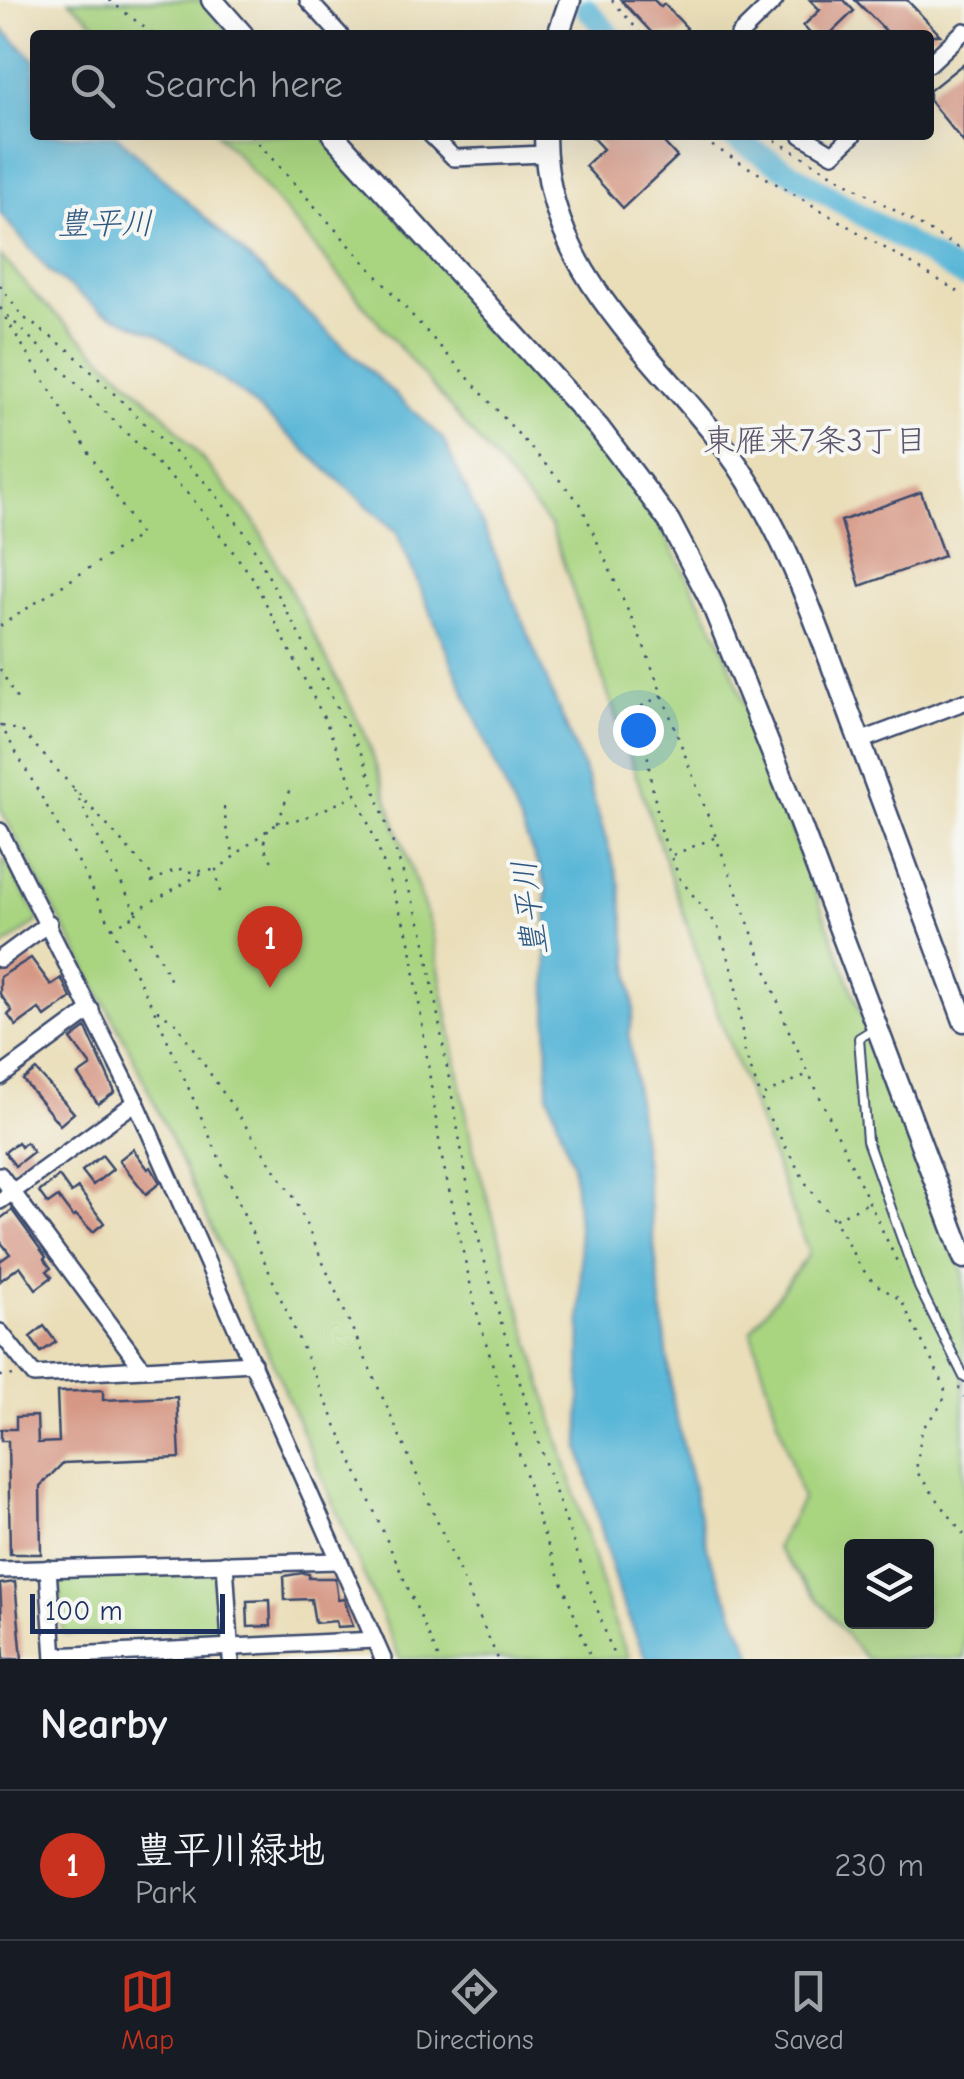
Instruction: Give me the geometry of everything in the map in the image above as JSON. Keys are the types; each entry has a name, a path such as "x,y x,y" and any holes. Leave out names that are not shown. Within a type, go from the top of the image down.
{"street":[{"path":"212,0 239,30"},
{"path":"308,0 335,30"},
{"path":"560,30 570,0"},
{"path":"744,30 775,0"},
{"path":"934,59 964,31"},
{"path":"338,140 599,428 669,521 710,598 964,1258"},
{"path":"435,140 454,158 545,144 554,199 582,272 624,331 726,450 776,528 807,598 964,1021"},
{"path":"809,140 833,154 848,140"},
{"path":"860,741 964,702"},
{"path":"2,840 49,923 136,1102 383,1659"},
{"path":"0,958 49,923"},
{"path":"0,1078 91,1010"},
{"path":"6,1196 136,1102"},
{"path":"0,1175 6,1196 143,1369"},
{"path":"0,1332 34,1375 252,1363"},
{"path":"0,1570 339,1561"},
{"path":"225,1564 230,1652"},
{"path":"48,1568 54,1658 230,1652 375,1640"}],"lane":[{"path":"878,1027 859,1038 867,1141 920,1287 960,1378"}],"path":[{"path":"109,0 148,30"},
{"path":"612,0 638,30"},
{"path":"256,140 580,503 662,695 789,1031 903,1274"},
{"path":"702,140 964,296"},
{"path":"775,140 964,251"},
{"path":"0,285 23,317 69,350 209,486 248,537 364,759 424,932 474,1222 501,1322 555,1493 615,1659"},
{"path":"0,308 140,535 0,626"},
{"path":"0,308 192,498 252,578 325,720 376,842 410,941 441,1154 476,1309 540,1524 591,1659"},
{"path":"1,673 18,701"},
{"path":"662,695 642,706 662,834 680,879 718,925 734,974 746,1053 767,1114 860,1266 874,1282 900,1300 944,1387 942,1403 922,1429 916,1471 964,1535"},
{"path":"0,725 22,731 150,874 152,882 178,868 186,872 216,870 278,823 304,818 356,795"},
{"path":"0,725 153,1007 439,1659"},
{"path":"72,787 173,986"},
{"path":"278,823 289,791"},
{"path":"224,806 226,834 235,857"},
{"path":"268,829 264,845 276,867"},
{"path":"672,856 716,837"},
{"path":"112,928 207,870"},
{"path":"216,870 220,892"},
{"path":"153,1007 176,1023 295,1199 498,1659"},
{"path":"762,1096 809,1073"},
{"path":"834,1220 868,1203"},
{"path":"960,1378 964,1396"}],"green space":[{"path":"69,0 201,0 228,30 102,30"},
{"path":"222,140 327,140 575,412 659,524 721,641 936,1213 964,1274 964,1659 866,1659 776,1548 802,1499 751,1330 809,1254 715,1006 551,527"},
{"path":"0,255 39,299 165,415 255,522 364,731 431,927 473,1149 609,1609 629,1659 400,1659 266,1347 130,1050 0,808"},
{"path":"2,860 38,916 37,922 0,949"},
{"path":"64,1571 220,1571 222,1624 217,1629 67,1635 63,1633 59,1576"}],"water":[{"name":"豊平川","path":"0,27 30,55 30,140 121,140 443,439 587,778 620,885 634,1009 629,1035 673,1403 709,1555 754,1659 646,1659 619,1595 580,1449 581,1261 573,1165 548,1093 546,884 396,531 243,395 159,335 100,310 50,272 0,213"}],"building":[{"path":"621,0 654,0 661,7 664,4 687,28 649,30"},
{"path":"810,0 844,0 854,11 834,30 807,30 803,26 820,10"},
{"path":"855,0 907,0 940,35 934,35 934,30 885,30"},
{"path":"964,63 964,143 934,106 934,87"},
{"path":"595,140 662,140 677,157 623,208 585,166 603,149"},
{"path":"921,492 944,556 860,586 841,521"},
{"path":"31,958 51,985 61,978 71,998 45,1017 39,1009 16,1026 8,1015 12,1011 0,994 0,977"},
{"path":"86,1028 115,1092 98,1104 78,1075 91,1066 71,1039"},
{"path":"36,1070 74,1113 60,1125 23,1080"},
{"path":"18,1142 21,1147 26,1142 33,1152 15,1166 5,1152"},
{"path":"133,1149 160,1183 146,1194 119,1160"},
{"path":"102,1155 113,1169 93,1185 82,1171"},
{"path":"59,1176 71,1193 78,1188 104,1223 93,1232 76,1215 73,1217 58,1197 48,1204 39,1192"},
{"path":"12,1210 51,1268 47,1271 52,1277 36,1289 20,1266 0,1281 0,1261 10,1254 0,1241 0,1219"},
{"path":"44,1326 56,1342 41,1352 30,1337"},
{"path":"103,1390 103,1400 177,1397 180,1458 63,1463 40,1486 41,1554 10,1554 8,1441 1,1441 1,1429 16,1429 16,1417 37,1416 38,1443 59,1442 57,1392"},
{"path":"309,1574 309,1578 335,1578 338,1600 344,1599 353,1626 337,1627 336,1621 315,1623 311,1599 285,1600 284,1576"},
{"path":"15,1582 22,1659 4,1659 0,1584"},
{"path":"270,1600 271,1626 248,1627 247,1601"}],"waterway":[{"path":"587,9 606,30"},
{"path":"737,140 964,277"}],"place":[{"name":"豊平川緑地","path":"270,988"}],"district":[{"name":"東雁来7条3丁目","path":"815,440"}]}
